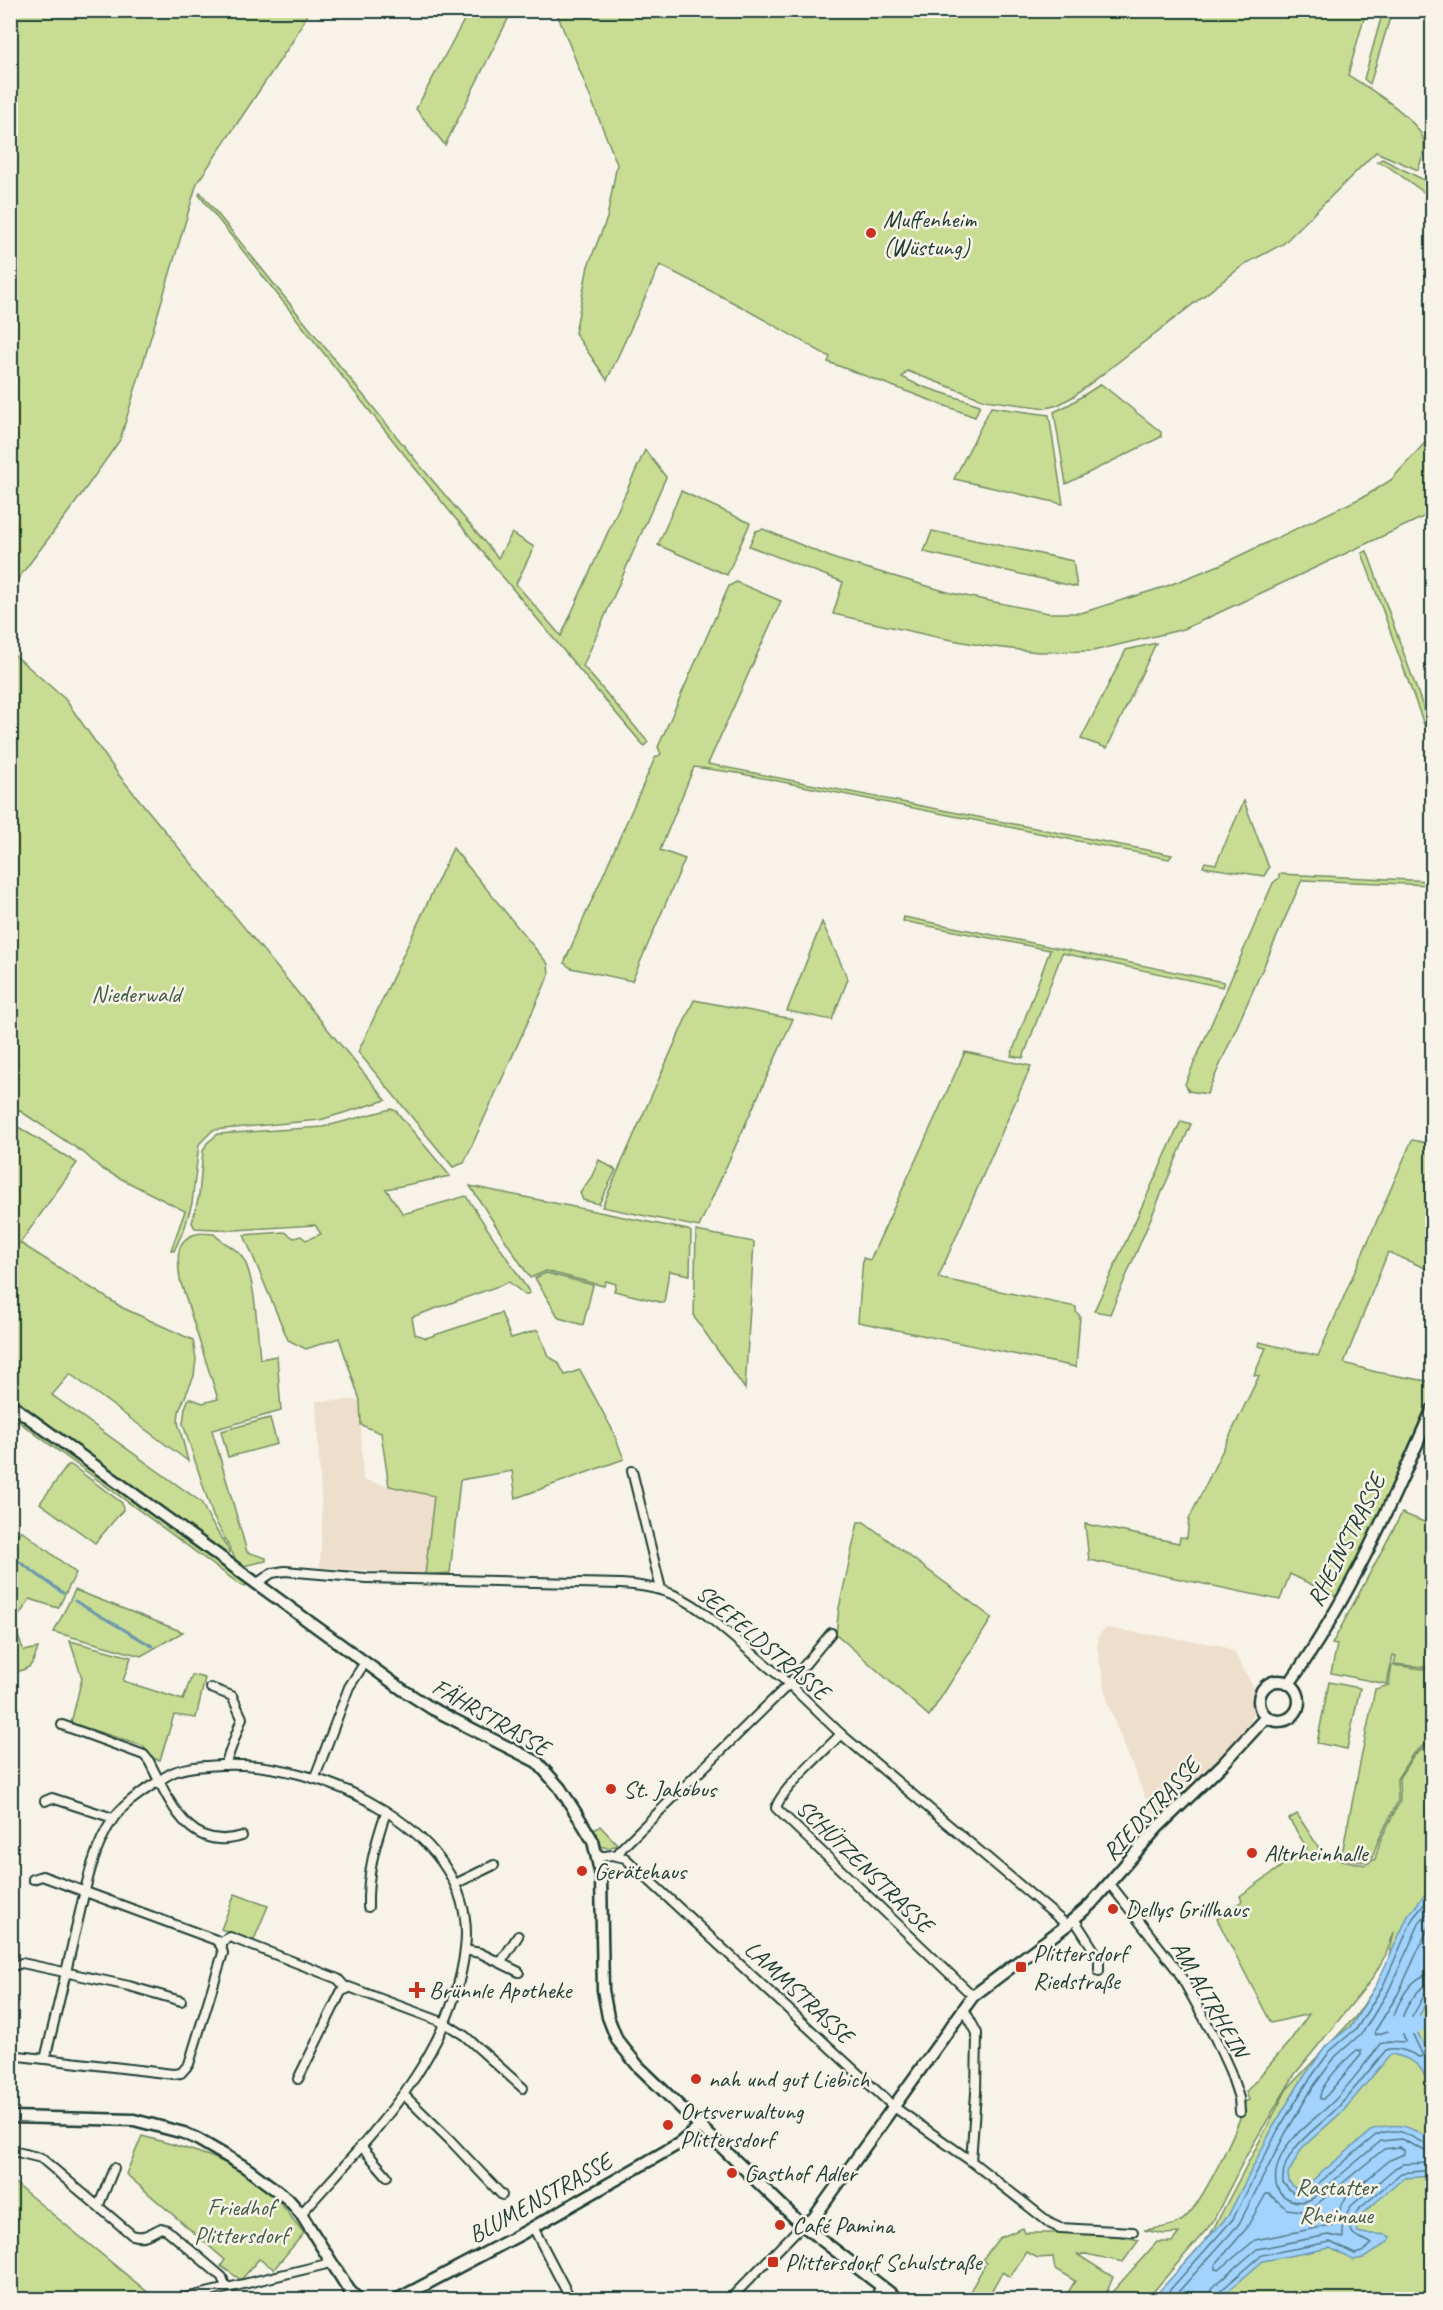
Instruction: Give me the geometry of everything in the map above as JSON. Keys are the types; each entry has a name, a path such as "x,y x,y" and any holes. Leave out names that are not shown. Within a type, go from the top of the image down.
{"main road":[{"name":"FÄHRSTRASSE","path":"10,1404 364,1664 431,1708 537,1762 560,1788 582,1821 598,1857 601,1876 603,1990 608,2017 617,2040 638,2066 803,2224 899,2300"},
{"name":"RHEINSTRASSE","path":"1289,1684 1350,1584 1385,1515 1432,1410"},
{"path":"1279,1681 1289,1684 1298,1696 1296,1711 1284,1720 1274,1721 1266,1717 1259,1706 1258,1699 1264,1687 1279,1681"},
{"name":"RIEDSTRASSE","path":"803,2224 813,2219 973,1996 1071,1922 1110,1884 1157,1828 1266,1717"},
{"path":"10,2117 134,2120 184,2133 244,2167 288,2199 301,2214 349,2290 359,2300"},
{"name":"BLUMENSTRASSE","path":"396,2300 533,2227 680,2143 700,2126"}],"street":[{"path":"632,1471 661,1589"},
{"name":"SEEFELDSTRASSE","path":"256,1584 272,1573 285,1571 366,1578 621,1584 661,1589 693,1604 789,1684 841,1734 1071,1922"},
{"path":"598,1857 616,1856 623,1846 789,1684 831,1633"},
{"path":"315,1777 349,1687 364,1664"},
{"path":"211,1688 232,1696 242,1718 225,1765"},
{"path":"62,1725 144,1755 176,1813 201,1835 216,1840 231,1840 242,1836"},
{"name":"SCHÜTZENSTRASSE","path":"841,1734 789,1788 776,1808 973,1996"},
{"path":"45,2059 85,1891 98,1848 114,1818 132,1798 174,1772 184,1769 225,1765 275,1767 315,1777 356,1794 386,1812 433,1851 455,1884 464,1912 465,1950 445,2023 420,2073 361,2146 301,2214"},
{"path":"45,1801 52,1798 114,1818"},
{"path":"368,1907 372,1858 386,1812"},
{"name":"LAMMSTRASSE","path":"616,1856 625,1858 894,2107 971,2161 1051,2224 1060,2228 1133,2232"},
{"path":"455,1884 494,1865"},
{"path":"10,2055 173,2074 181,2073 189,2064 223,1953 219,1943 42,1876 33,1879"},
{"name":"AM ALTRHEIN","path":"1110,1884 1183,1981 1215,2038 1230,2071 1239,2098 1240,2112"},
{"path":"1071,1922 1099,1958 1099,1971"},
{"path":"501,1962 518,1936"},
{"path":"219,1943 230,1937 338,1979 347,1989"},
{"path":"465,1950 480,1953 519,1972"},
{"path":"13,1966 22,1963 66,1972 129,1986 181,2001"},
{"path":"297,2079 341,1992 357,1988 445,2023 465,2036 523,2088"},
{"path":"963,2009 977,2033 971,2161"},
{"path":"404,2095 502,2195"},
{"path":"361,2146 387,2176"},
{"path":"13,2151 41,2158 132,2235 139,2238 161,2228 167,2230 222,2277 226,2288"},
{"path":"98,2207 114,2168"},
{"path":"729,2300 803,2224"},
{"path":"533,2227 571,2300"},
{"path":"177,2300 331,2263"},
{"path":"874,2300 881,2286"}],"shaded area":[{"path":"360,1400 363,1480 434,1496 425,1575 320,1567 322,1517 316,1401"},
{"path":"1106,1628 1220,1645 1234,1652 1253,1686 1254,1711 1250,1724 1226,1752 1161,1814 1150,1810 1108,1705 1097,1647 1099,1635"}],"green space":[{"path":"11,10 309,11 292,42 197,183 120,440 11,588"},
{"path":"469,11 512,11 445,145 416,109"},
{"path":"556,11 1366,11 1348,75 1390,103 1410,120 1423,138 1424,150 1418,170 1376,152 1283,244 1245,264 1074,396 1058,405 1046,408 985,400 907,371 902,377 918,385 980,405 975,417 828,362 830,357 740,306 660,265 607,380 575,333 588,266 607,218 617,164"},
{"path":"1383,11 1392,11 1370,84 1364,79"},
{"path":"1382,159 1432,184 1432,198 1386,165 1377,162"},
{"path":"200,192 417,462 498,558 512,533 534,547 516,584 561,636 645,450 666,477 583,666 648,742 644,746 418,472 199,195"},
{"path":"1101,384 1161,432 1161,437 1066,484 1054,412"},
{"path":"991,407 1049,415 1063,504 954,479"},
{"path":"1432,435 1432,513 1184,629 1093,651 1038,652 985,646 833,614 843,582 749,546 756,531 763,529 835,559 951,593 1048,613 1081,613 1167,586 1222,564 1367,495 1391,480"},
{"path":"681,491 750,523 727,575 658,545"},
{"path":"932,531 1073,561 1077,587 924,552"},
{"path":"1367,551 1427,718 1432,718 1432,722 1429,722 1432,731 1432,747 1362,553"},
{"path":"736,582 781,601 708,764 1172,855 1169,859 737,773 694,767 660,850 685,859 632,981 571,968 564,963 655,758 661,754 658,747 729,586"},
{"path":"1156,643 1107,748 1081,739 1126,650"},
{"name":"Niederwald","path":"10,651 65,699 118,774 386,1100 320,1120 213,1130 199,1144 192,1203 185,1227 174,1251 171,1250 185,1211 102,1169 84,1153 11,1105"},
{"path":"1244,801 1269,868 1264,876 1203,867 1205,862 1216,864"},
{"path":"453,848 548,964 549,975 464,1163 453,1167 358,1052"},
{"path":"1279,874 1432,881 1432,885 1302,880 1207,1094 1189,1091 1185,1084"},
{"path":"904,917 1224,982 1222,987 1062,953 1023,1058 1011,1056 1050,950 903,921"},
{"path":"822,922 848,979 832,1020 787,1011"},
{"path":"694,1000 793,1019 699,1227 602,1207"},
{"path":"965,1052 1031,1066 938,1278 1076,1307 1076,1312 1080,1316 1076,1367 858,1322 863,1258 870,1260"},
{"path":"391,1109 396,1111 450,1176 386,1189 403,1214 466,1196 530,1293 525,1295 509,1282 412,1317 415,1334 426,1338 501,1313 511,1338 538,1330 548,1356 558,1362 565,1375 580,1370 612,1429 624,1459 516,1498 512,1471 460,1480 450,1573 425,1575 434,1496 389,1486 381,1433 361,1425 360,1400 339,1338 306,1349 288,1340 244,1235 285,1232 294,1238 301,1236 306,1240 321,1234 315,1225 235,1230 195,1228 192,1223 199,1196 203,1151 207,1143 218,1134 323,1127"},
{"path":"1181,1121 1191,1124 1110,1314 1094,1311"},
{"path":"10,1122 77,1163 20,1243 123,1308 193,1340 196,1359 194,1376 179,1411 178,1422 188,1461 70,1374 52,1395 201,1502 230,1552 227,1555 11,1397"},
{"path":"1412,1140 1432,1144 1432,1271 1388,1252 1344,1363 1376,1372 1432,1382 1432,1399 1388,1500 1337,1597 1290,1574 1280,1600 1089,1560 1085,1524 1179,1543 1180,1537 1187,1538 1189,1519 1259,1376 1254,1375 1266,1348 1258,1346 1259,1342 1318,1356"},
{"path":"599,1160 616,1170 599,1204 583,1200 580,1193 592,1176"},
{"path":"470,1186 688,1230 691,1232 690,1275 669,1271 664,1303 614,1291 616,1284 606,1281 604,1286 546,1271 530,1278"},
{"path":"696,1231 754,1242 745,1389 694,1317"},
{"path":"214,1234 240,1254 253,1288 260,1359 277,1356 281,1411 212,1430 247,1552 266,1558 266,1561 243,1566 237,1562 213,1516 183,1424 189,1398 203,1403 218,1399 179,1272 178,1256 182,1243 193,1235"},
{"path":"546,1273 593,1285 583,1325 559,1318 535,1278"},
{"path":"11,1410 245,1583 245,1587 11,1416"},
{"path":"270,1418 277,1444 228,1457 221,1431"},
{"path":"68,1465 122,1503 123,1510 95,1543 40,1503"},
{"path":"1402,1513 1432,1525 1432,1668 1394,1664 1396,1656 1393,1655 1387,1684 1331,1673 1337,1645 1332,1644"},
{"path":"858,1522 864,1522 992,1618 929,1716 836,1634 839,1608"},
{"path":"21,1530 76,1573 58,1608 30,1599 13,1624 24,1651 38,1648 30,1666 11,1673 11,1544"},
{"path":"75,1590 183,1632 141,1656 54,1632"},
{"path":"70,1641 131,1657 123,1681 183,1700 192,1675 205,1678 196,1718 174,1715 160,1760 152,1758 143,1746 71,1723 82,1678"},
{"path":"1392,1665 1432,1670 1432,1738 1412,1755 1397,1779 1398,1801 1372,1858 1364,1862 1341,1858 1375,1689 1389,1685"},
{"path":"1329,1682 1360,1688 1347,1749 1317,1743"},
{"name":"Rastatter Rheinaue","path":"1432,1740 1432,2299 1153,2299 1210,2235 1287,2089 1356,2016 1386,1971 1394,1932 1386,1954 1372,1979 1295,2074 1246,2156 1212,2223 1147,2299 1105,2300 1157,2242 1172,2242 1179,2233 1164,2234 1144,2230 1173,2225 1189,2213 1228,2147 1245,2102 1249,2100 1246,2092 1289,2042 1309,2014 1271,2023 1217,1919 1242,1901 1240,1896 1307,1848 1289,1819 1297,1814 1324,1856 1365,1865 1375,1859 1380,1841 1400,1801 1399,1778 1413,1756"},
{"path":"600,1826 618,1845 608,1848 600,1846 593,1831"},
{"path":"235,1894 268,1906 253,1942 221,1929"},
{"name":"Friedhof Plittersdorf","path":"142,2136 213,2158 246,2174 275,2197 304,2233 274,2269 259,2259 241,2280 221,2266 225,2260 126,2174"},
{"path":"11,2180 156,2299 11,2299"},
{"path":"1023,2228 1025,2233 1105,2233 1139,2240 1123,2262 1086,2254 1078,2255 1113,2277 1104,2299 1064,2299 1075,2281 1055,2269 1053,2257 1038,2258 1026,2252 1010,2277 1002,2272 987,2299 965,2300 986,2263 982,2260 999,2238"}],"water":[{"path":"1432,1888 1432,1992 1414,2026 1424,2045 1432,2053 1432,2096 1419,2067 1409,2059 1391,2054 1344,2110 1302,2148 1288,2174 1289,2182 1295,2188 1303,2188 1374,2129 1391,2126 1404,2127 1432,2140 1432,2176 1404,2178 1362,2214 1356,2226 1358,2232 1391,2237 1389,2241 1364,2258 1353,2260 1330,2248 1263,2261 1219,2299 1152,2299 1228,2216 1273,2127 1302,2079 1326,2046 1352,2025 1377,1984 1408,1916"}],"waterway":[{"path":"10,1555 63,1593"},
{"path":"75,1601 152,1646"},
{"path":"1392,2024 1414,2026 1432,2020"}],"place":[{"name":"Muffenheim (Wüstung)","path":"871,233"},
{"name":"St. Jakobus","path":"611,1789"},
{"name":"Altrheinhalle","path":"1252,1853"},
{"name":"Gerätehaus","path":"582,1871"},
{"name":"Dellys Grillhaus","path":"1113,1909"},
{"name":"Plittersdorf Riedstraße","path":"1021,1967"},
{"name":"Brünnle Apotheke","path":"417,1990"},
{"name":"nah und gut Liebich","path":"696,2079"},
{"name":"Ortsverwaltung Plittersdorf","path":"668,2125"},
{"name":"Gasthof Adler","path":"732,2173"},
{"name":"Café Pamina","path":"780,2225"},
{"name":"Plittersdorf Schulstraße","path":"773,2262"}]}
